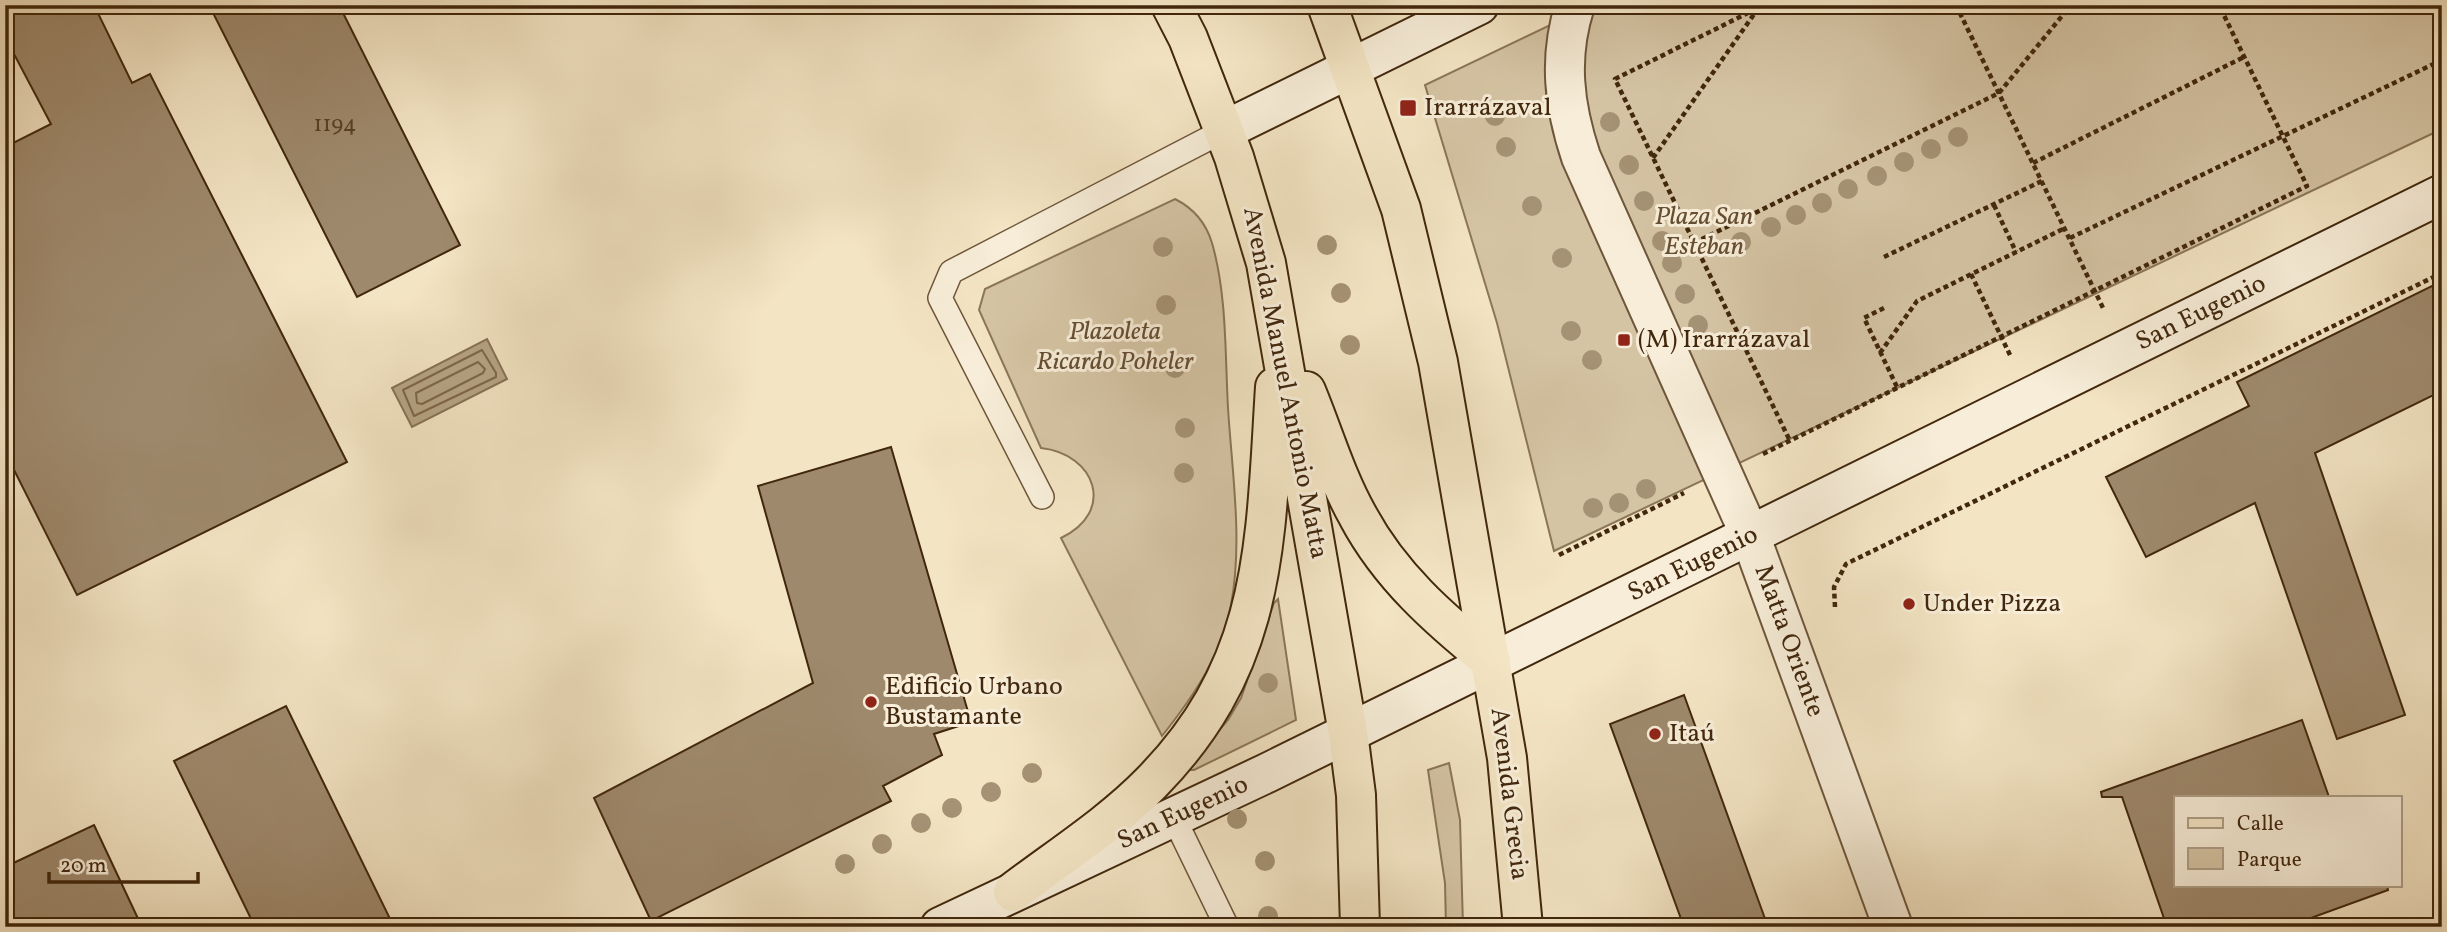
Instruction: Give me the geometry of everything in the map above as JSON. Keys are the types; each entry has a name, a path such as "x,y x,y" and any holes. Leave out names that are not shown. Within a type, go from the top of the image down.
{"main road":[{"name":"Avenida Manuel Antonio Matta","path":"1171,5 1188,38 1250,202 1279,323 1348,733"},
{"path":"1326,5 1398,198 1421,284 1459,470 1491,661"},
{"path":"1223,131 1350,66 1479,5"},
{"name":"Matta Oriente","path":"1575,5 1567,29 1564,87 1577,146 1750,535 1892,927"},
{"name":"San Eugenio","path":"940,927 1174,818 2442,194"},
{"path":"1279,323 1356,514 1381,554 1410,590 1491,661"},
{"path":"1013,892 1150,784 1204,720 1238,655 1254,596 1266,529 1279,323"},
{"name":"Avenida Grecia","path":"1491,661 1508,771 1523,927"},
{"path":"1348,733 1356,795 1384,927"},
{"path":"1356,795 1360,927"}],"lane":[{"path":"1042,497 940,298 951,272 1223,131"},
{"path":"1174,818 1227,927"}],"path":[{"path":"1956,5 2124,351"},
{"path":"1694,243 1999,93 2071,5"},
{"path":"1752,459 2307,186 2219,5"},
{"path":"1761,6 1615,79 1790,441"},
{"path":"1653,158 1761,6"},
{"path":"2033,163 2244,57"},
{"path":"2070,238 2442,60"},
{"path":"1884,257 2042,181"},
{"path":"1994,205 2016,252"},
{"path":"1880,353 1917,301 2065,228"},
{"path":"1971,274 2029,397"},
{"path":"1835,607 1834,587 1846,564 2442,274"},
{"path":"1884,307 1864,318 1898,387"},
{"path":"1559,555 1686,492"}],"green space":[{"name":"Plaza San Esteban","path":"1592,5 2442,5 2442,129 1554,551 1497,323 1425,85"},
{"name":"Plazoleta Ricardo Poheler","path":"1175,199 1188,207 1206,229 1217,263 1224,325 1236,506 1236,556 1231,605 1221,641 1205,675 1162,736 1061,538 1078,527 1089,514 1093,500 1092,486 1086,472 1075,461 1060,453 1041,448 979,310 985,289"},
{"path":"1278,599 1296,720 1194,770 1185,770 1228,720 1241,698 1274,603"},
{"path":"1449,763 1460,820 1463,927 1446,927 1445,883 1428,770"}],"water":[{"path":"487,339 507,379 412,427 392,388"}],"building":[{"path":"5,5 94,5 132,83 150,74 347,462 77,595 5,452 5,147 51,124 5,37"},
{"path":"209,5 339,5 460,245 357,297"},
{"path":"2442,281 2442,391 2315,453 2405,715 2337,739 2255,503 2146,557 2106,477 2249,406 2237,382"},
{"name":"Edificio Urbano Bustamante","path":"891,447 971,722 934,734 942,755 883,786 891,801 651,921 594,798 813,683 758,486"},
{"path":"1684,695 1768,927 1684,927 1610,724"},
{"path":"286,706 394,927 255,927 174,761"},
{"path":"2302,720 2329,796 2174,796 2174,886 2387,886 2388,890 2286,927 2167,927 2122,797 2102,797 2101,792"},
{"path":"94,825 142,927 5,927 5,867"}],"place":[{"name":"Irarrázaval","path":"1408,108"},
{"name":"(M) Irarrázaval","path":"1624,340"},
{"name":"Under Pizza","path":"1909,604"},
{"name":"Edificio Urbano Bustamante","path":"871,702"},
{"name":"Itaú","path":"1655,734"}]}
